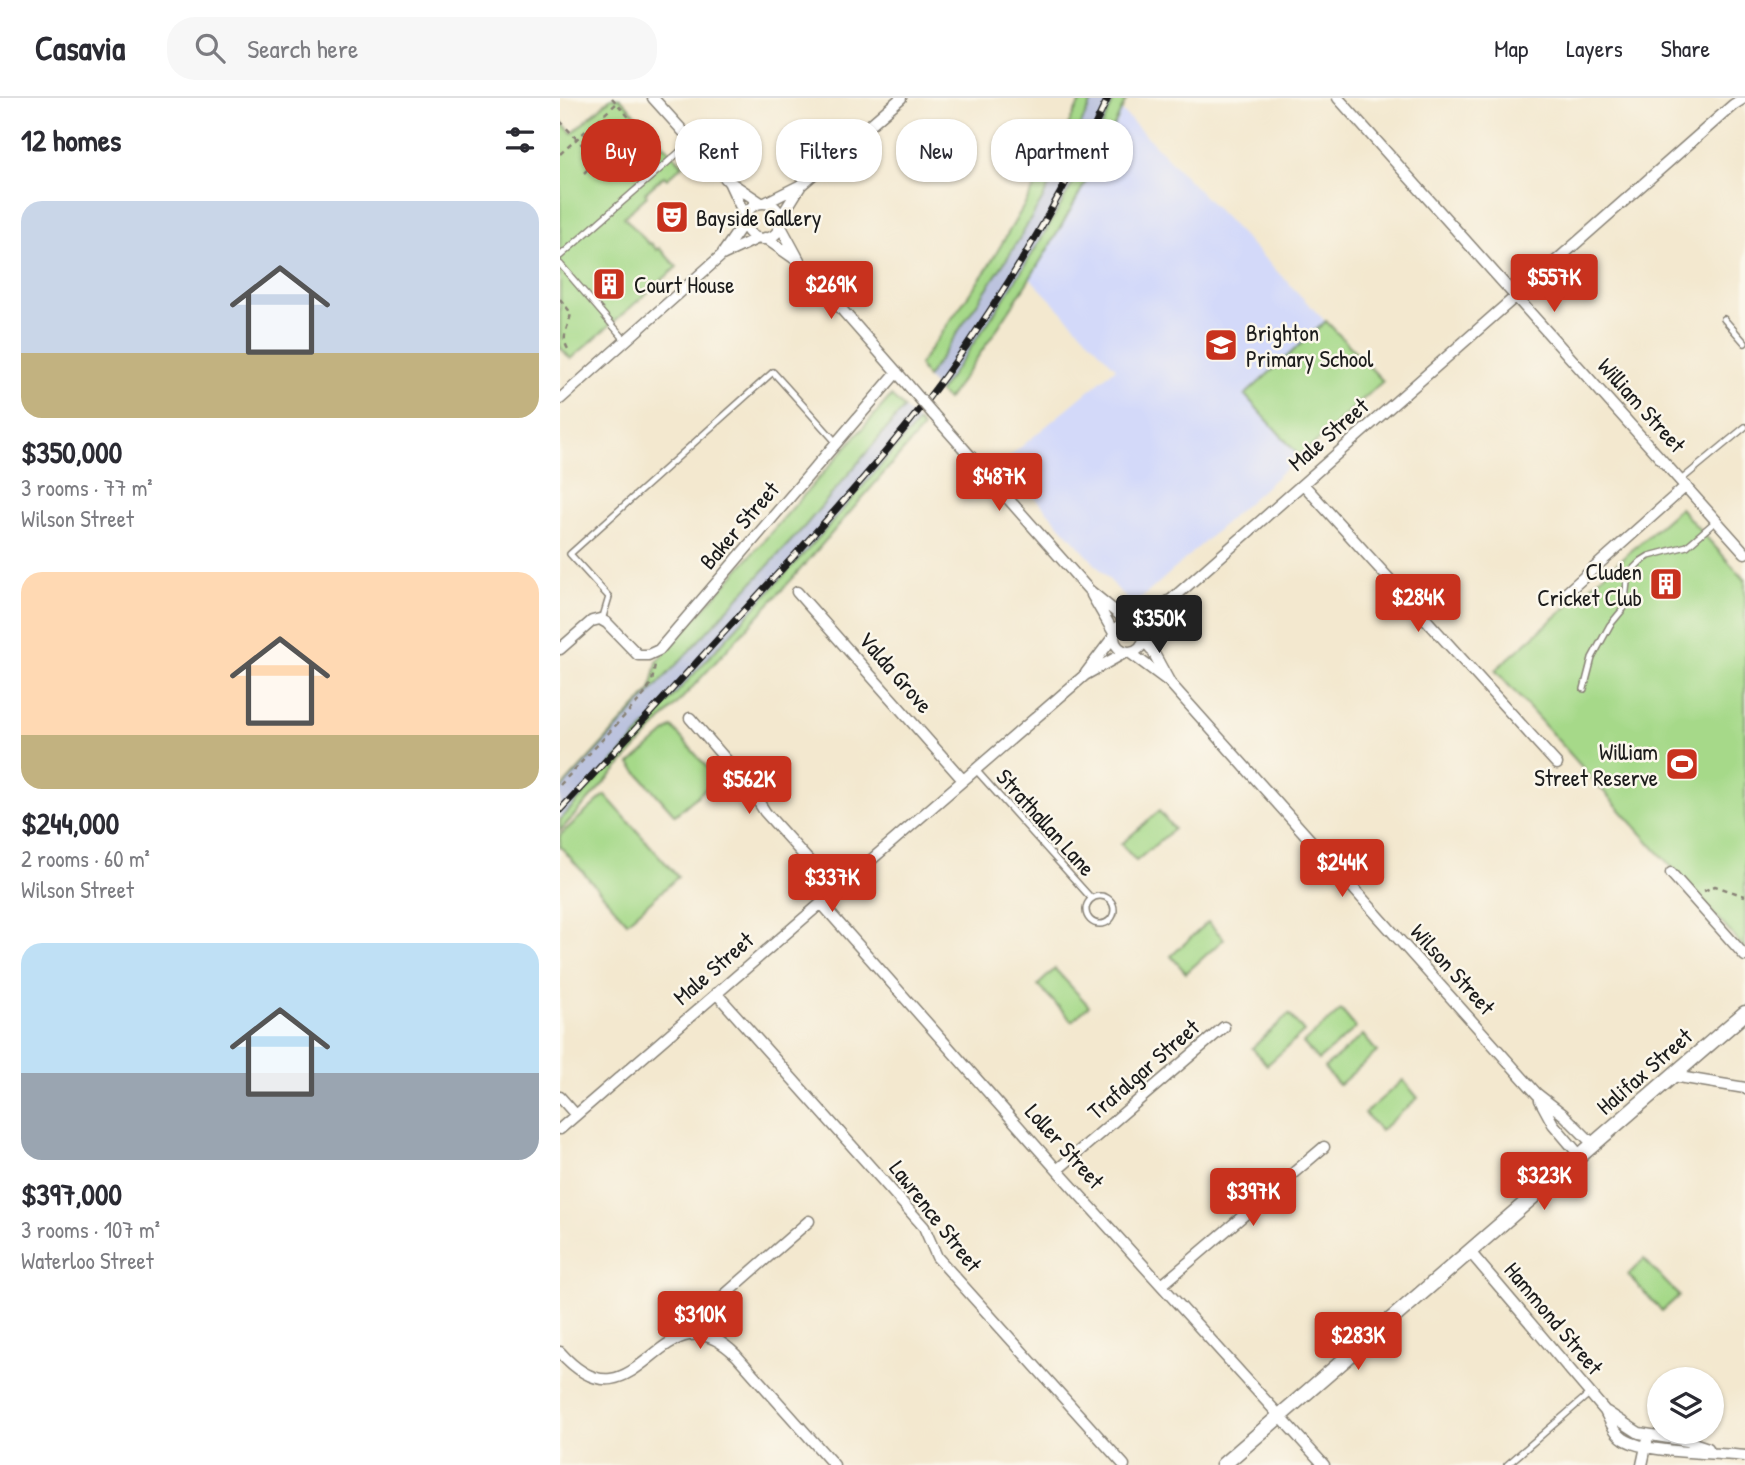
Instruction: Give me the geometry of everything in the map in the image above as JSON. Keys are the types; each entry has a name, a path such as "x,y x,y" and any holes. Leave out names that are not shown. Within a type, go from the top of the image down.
{"street":[{"path":"653,98 675,122"},
{"path":"561,396 722,255 751,207 801,185 901,98"},
{"name":"William Street","path":"1338,98 1745,553"},
{"name":"Male Street","path":"1130,621 1171,600 1735,101 1744,98"},
{"path":"728,182 745,218 748,232 800,262"},
{"path":"730,182 775,208 800,262 1089,590 1143,629 1144,640 1138,649 1127,652 1117,646 1114,634 1089,590"},
{"path":"722,255 774,234 801,185"},
{"name":"Baker Street","path":"653,653 666,642 897,372"},
{"path":"1565,594 1684,483"},
{"path":"1303,484 1557,764"},
{"name":"Valda Grove","path":"797,592 963,780"},
{"name":"Male Street","path":"1144,640 1171,600"},
{"path":"560,649 592,621 602,620 633,652 642,656 653,653"},
{"path":"1114,634 1119,625 1130,621"},
{"name":"Male Street","path":"1085,675 1114,634"},
{"name":"Wilson Street","path":"1144,640 1170,683"},
{"name":"Male Street","path":"560,1129 1085,675 1127,652"},
{"name":"Wilson Street","path":"1127,652 1170,683 1537,1094 1564,1115 1594,1145"},
{"path":"690,718 748,785 765,812 835,890"},
{"path":"1671,873 1745,956"},
{"name":"Loller Street","path":"821,903 1057,1170 1324,1465"},
{"name":"Lawrence Street","path":"716,993 924,1227 937,1257 1124,1465"},
{"name":"Halifax Street","path":"1223,1465 1745,1013"},
{"name":"Trafalgar Street","path":"1057,1170 1224,1027"},
{"path":"1672,1076 1745,1088"},
{"name":"Wilson Street","path":"1537,1094 1553,1124 1581,1157"},
{"path":"560,1097 576,1115"},
{"path":"1161,1285 1324,1147"},
{"path":"686,1335 695,1320 809,1221"},
{"name":"Hammond Street","path":"1470,1252 1605,1411 1647,1441"},
{"path":"560,1352 587,1375 615,1378 634,1371 671,1340 686,1335 709,1337 729,1348 834,1465"},
{"path":"1642,1465 1647,1441"},
{"name":"Hammond Street","path":"1696,1444 1721,1453 1745,1456"}],"lane":[{"path":"560,257 675,156"},
{"path":"560,264 625,341"},
{"path":"1724,319 1745,343"},
{"path":"602,620 609,597 570,554 774,372 837,443"},
{"path":"1684,483 1745,427"},
{"path":"1584,689 1597,649 1610,625 1624,608 1628,574 1649,556 1687,546 1717,520"},
{"name":"Strathallan Lane","path":"975,769 1091,898"},
{"name":"Strathallan Lane","path":"1105,896 1113,903 1114,913 1109,921 1096,924 1088,919 1085,910 1091,898 1105,896"},
{"path":"1507,1465 1590,1393"}],"path":[{"path":"612,98 631,119"},
{"path":"560,154 617,103"},
{"path":"560,121 581,143"},
{"path":"661,154 668,162"},
{"path":"560,299 571,313 564,335 564,344 569,349"},
{"path":"560,785 644,695 654,675 653,653"},
{"path":"1694,894 1715,886 1745,896"}],"shaded area":[{"path":"1094,98 1115,98 1105,119 1083,119"},
{"name":"Brighton Primary School","path":"1121,110 1130,119 1117,119"},
{"name":"Brighton Primary School","path":"1133,122 1383,381 1133,606 1003,462 1116,368 1030,278 1085,182 1133,182"},
{"path":"1051,182 1073,182 1019,276 939,392 927,378 1012,251"},
{"path":"904,408 918,422 820,536 560,820 560,790 805,526"}],"green space":[{"path":"611,98 620,98 640,119 588,119"},
{"path":"1082,98 1094,98 1083,119 1071,119"},
{"path":"1115,98 1127,98 1117,119 1105,119"},
{"path":"560,121 572,133 581,125 581,182 657,182 645,193 647,196 624,217 649,244 657,250 659,248 677,267 571,359 560,347"},
{"path":"661,142 675,156 675,172 667,179 664,176 661,179"},
{"path":"1038,182 1051,182 1012,251 927,378 919,365 987,269"},
{"path":"1073,182 1085,182 1022,291 947,400 939,392 989,322"},
{"path":"1326,321 1383,381 1300,457 1245,395"},
{"path":"891,396 904,408 805,526 560,790 651,690 657,662"},
{"path":"918,422 923,428 792,579 560,831 560,820 820,536"},
{"name":"William Street Reserve","path":"1680,508 1745,580 1745,949 1495,670"},
{"path":"672,727 717,779 675,815 630,764"},
{"path":"605,795 678,877 627,922 560,846 560,835"},
{"path":"1159,811 1174,829 1136,861 1121,844"},
{"path":"1208,922 1224,939 1186,973 1171,956"},
{"path":"1055,969 1089,1006 1072,1021 1038,985"},
{"path":"1341,1010 1356,1028 1318,1060 1303,1043"},
{"path":"1289,1014 1304,1032 1267,1065 1252,1048"},
{"path":"1363,1035 1377,1052 1339,1085 1324,1068"},
{"path":"1403,1080 1418,1098 1380,1131 1365,1113"},
{"path":"1644,1259 1679,1296 1662,1311 1628,1275"}],"railway":[{"path":"560,810 816,531 925,403 991,310 1033,241 1108,98"}],"place":[{"name":"Bayside Gallery","path":"672,217"},
{"name":"Court House","path":"609,284"},
{"name":"Brighton Primary School","path":"1221,345"},
{"name":"Cluden Cricket Club","path":"1666,584"},
{"name":"William Street Reserve","path":"1682,764"}]}
